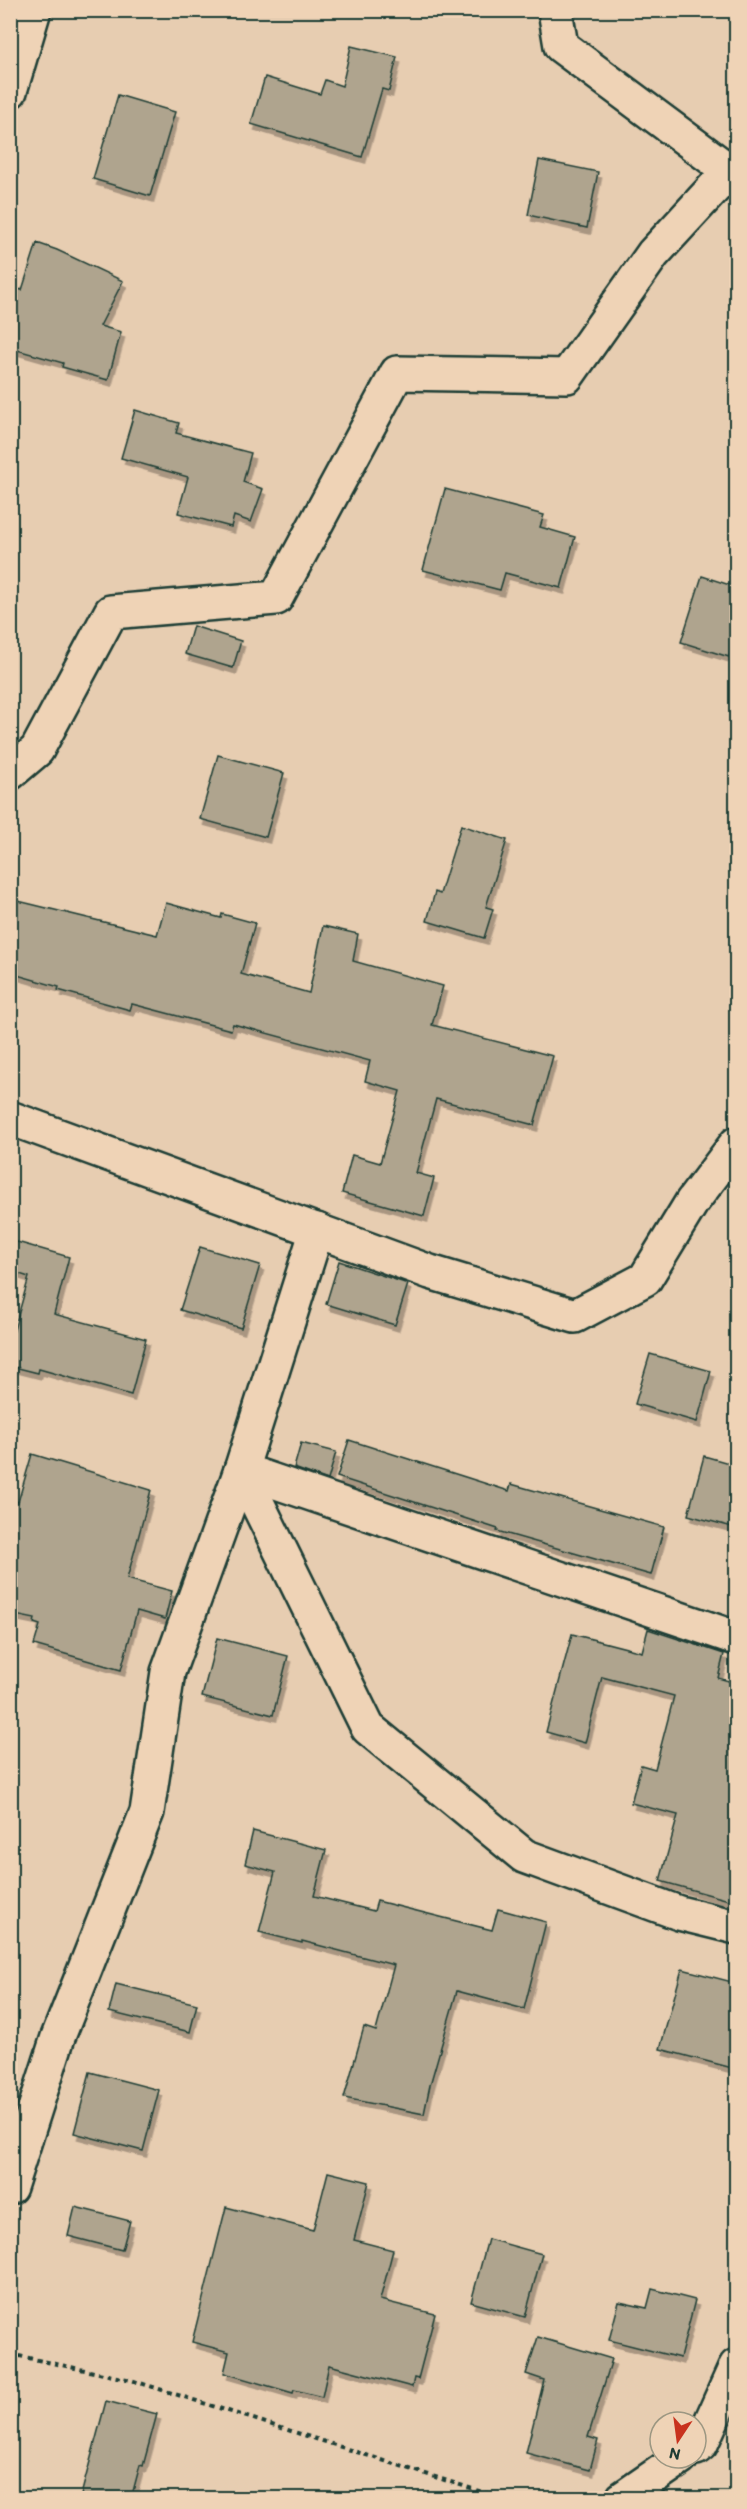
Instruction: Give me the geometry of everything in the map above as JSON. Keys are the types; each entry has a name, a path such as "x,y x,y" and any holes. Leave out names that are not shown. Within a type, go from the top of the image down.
{"street":[{"path":"10,91 34,10"},
{"path":"10,773 37,750 111,612 276,598 397,373 567,376 653,255 734,170 561,46 555,10"},
{"path":"10,1118 430,1272 575,1316 645,1279 692,1202 736,1144"},
{"path":"10,2187 58,2037 147,1812 168,1672 241,1470 317,1230"},
{"path":"241,1470 736,1638"},
{"path":"241,1470 368,1728 524,1856 679,1913 736,1927"},
{"path":"708,2428 736,2366"},
{"path":"623,2499 664,2470"}],"path":[{"path":"10,2354 130,2380 501,2499"}],"building":[{"path":"351,46 397,57 389,91 382,89 362,157 251,124 265,77 320,94 325,80 342,86"},
{"path":"118,95 175,112 150,196 93,179"},
{"path":"539,160 598,172 587,228 528,215"},
{"path":"37,243 123,281 100,326 121,332 108,380 62,367 63,363 10,348 10,287 22,290"},
{"path":"135,410 179,423 176,433 251,453 243,482 263,489 251,522 234,516 231,527 178,513 188,477 121,458"},
{"path":"445,489 544,515 540,527 575,537 561,588 505,573 500,590 423,570"},
{"path":"702,576 736,587 736,633 729,657 681,642"},
{"path":"193,626 241,641 233,668 185,654"},
{"path":"218,755 284,773 266,837 200,819"},
{"path":"461,825 507,840 486,907 493,909 484,938 427,921 435,892 440,894"},
{"path":"10,899 157,935 166,903 221,918 222,914 255,923 241,974 309,993 323,926 358,934 353,961 443,986 432,1025 553,1056 534,1125 436,1099 416,1173 434,1178 424,1216 342,1193 352,1155 380,1163 400,1091 365,1081 370,1061 233,1024 231,1030 132,1004 130,1010 58,990 59,987 10,973"},
{"path":"10,1240 69,1257 54,1314 146,1339 131,1395 39,1369 38,1373 10,1366 10,1344 29,1277 10,1271"},
{"path":"200,1247 260,1265 241,1328 180,1310"},
{"path":"339,1261 408,1284 395,1325 326,1304"},
{"path":"650,1354 711,1371 697,1422 635,1404"},
{"path":"349,1440 509,1491 511,1484 664,1527 651,1575 497,1531 498,1529 337,1477"},
{"path":"301,1443 336,1452 328,1480 294,1468"},
{"path":"32,1454 151,1490 127,1579 172,1591 165,1619 137,1611 121,1670 34,1645 40,1625 34,1623 35,1619 10,1614 10,1500 18,1502"},
{"path":"704,1456 736,1465 736,1528 688,1515"},
{"path":"648,1629 724,1654 718,1678 736,1683 736,1902 660,1881 678,1815 631,1803 641,1765 655,1769 674,1696 602,1677 585,1743 546,1732 572,1634 642,1652"},
{"path":"217,1638 288,1656 273,1715 202,1697"},
{"path":"253,1831 326,1850 314,1896 374,1911 377,1901 492,1930 498,1909 546,1922 524,2009 457,1991 424,2114 344,2098 364,2027 376,2031 394,1965 259,1932 275,1872 245,1864"},
{"path":"682,1969 736,1983 736,2069 660,2049"},
{"path":"116,1984 197,2004 190,2032 109,2012"},
{"path":"90,2072 159,2090 143,2151 74,2133"},
{"path":"328,2172 369,2182 354,2240 393,2250 380,2300 435,2314 418,2379 414,2378 412,2387 329,2365 322,2397 294,2390 293,2393 224,2373 229,2352 192,2342 226,2207 313,2230"},
{"path":"75,2207 130,2221 122,2250 68,2236"},
{"path":"488,2239 542,2254 525,2317 471,2302"},
{"path":"652,2289 695,2300 680,2358 609,2340 619,2302 647,2308"},
{"path":"538,2337 612,2359 588,2437 598,2440 590,2470 526,2453 544,2380 526,2374"},
{"path":"106,2401 157,2414 143,2466 140,2465 131,2499 80,2499"}]}
